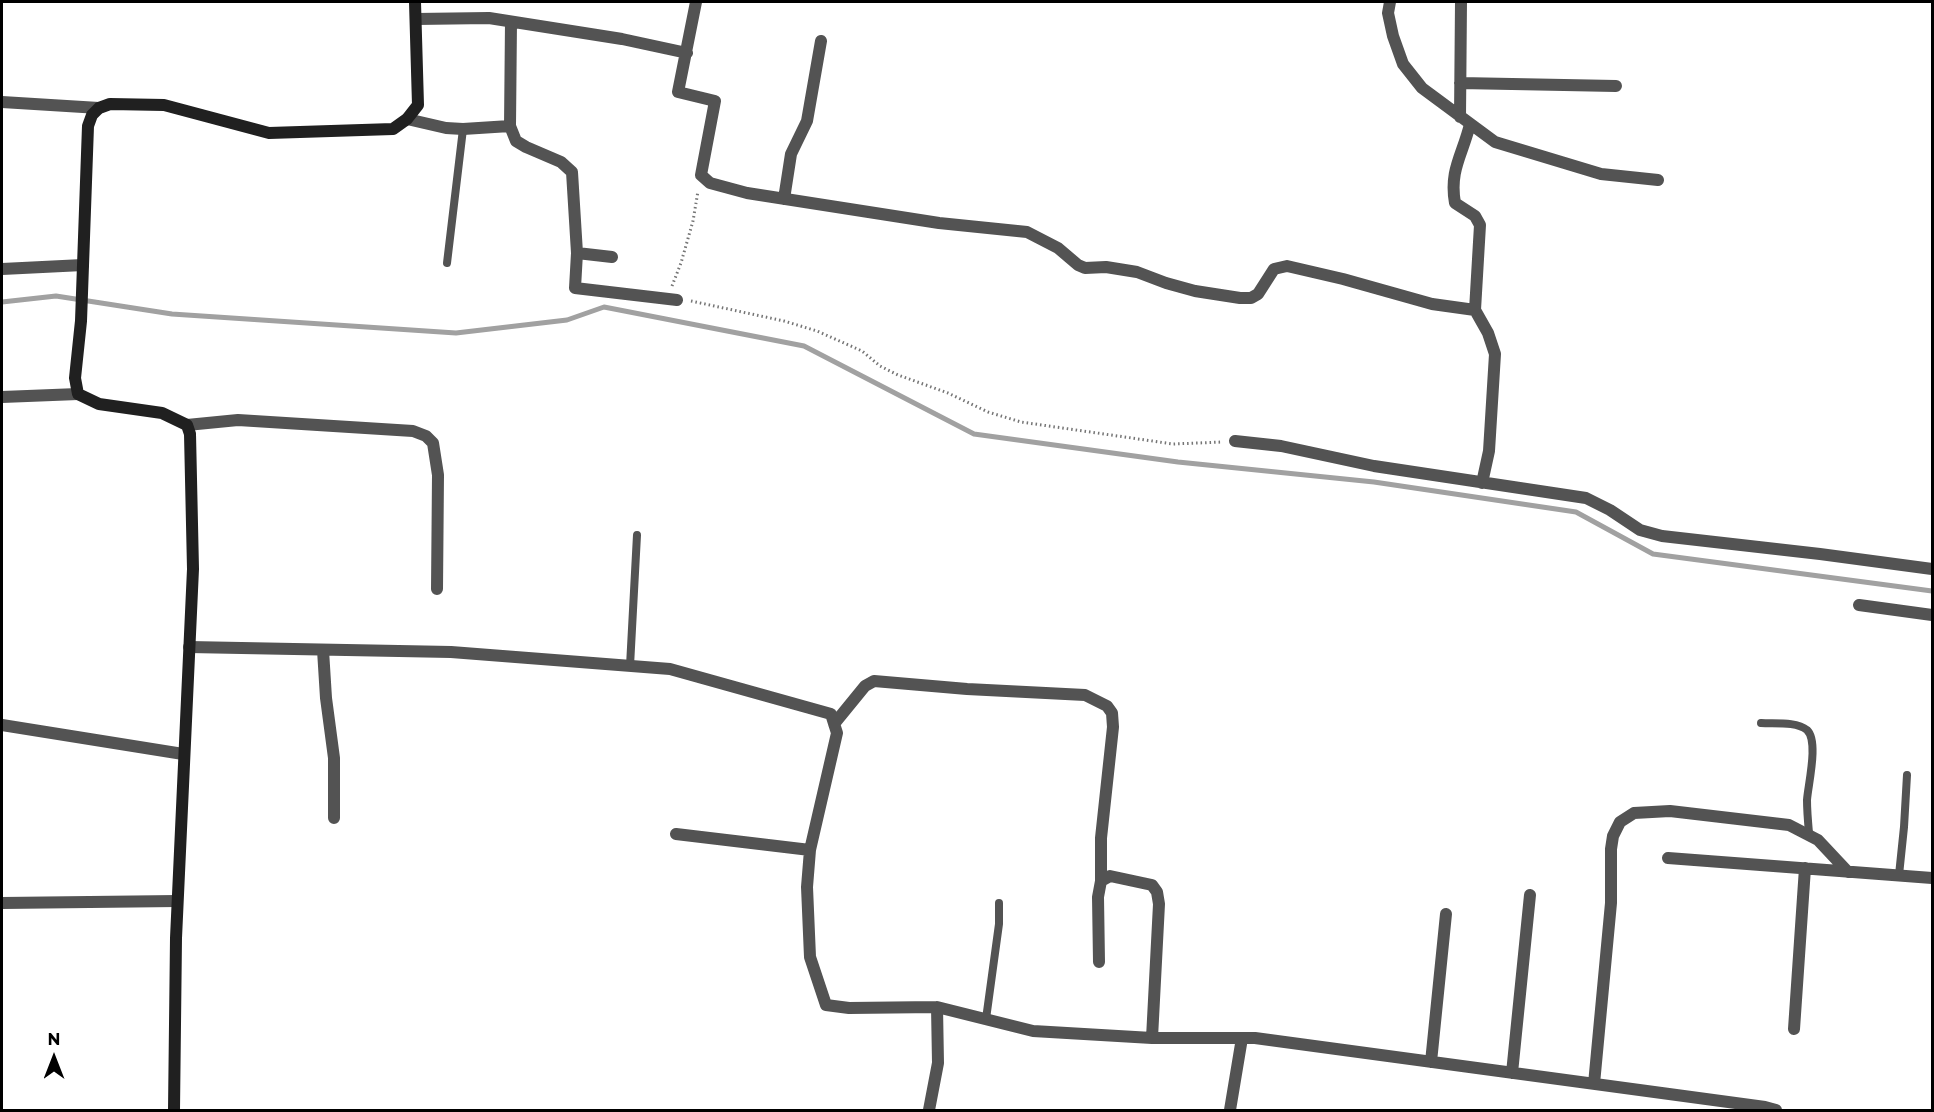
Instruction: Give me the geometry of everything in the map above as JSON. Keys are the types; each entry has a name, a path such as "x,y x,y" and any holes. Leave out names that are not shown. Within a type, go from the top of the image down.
{"street":[{"path":"2,102 99,108 111,104 164,105 269,133 393,129 408,119 418,105 415,2"},
{"path":"696,2 678,92 715,101 701,175 710,183 747,193 939,224 1027,232 1058,248 1085,268 1106,267 1137,272 1176,286 1218,295 1251,298 1258,294 1274,269 1287,266 1432,304 1475,310"},
{"path":"1390,2 1388,13 1403,64 1422,88 1495,142 1600,174 1658,180"},
{"path":"1461,2 1460,83 1465,121 1454,171 1453,193 1455,203 1475,216 1479,225 1475,310 1488,333 1495,354 1489,451 1482,483"},
{"path":"416,19 489,18 622,39 687,54"},
{"path":"511,22 510,126 516,141 561,162 572,172 577,253 575,288 677,300"},
{"path":"784,199 791,154 807,121 821,41"},
{"path":"1460,83 1616,86"},
{"path":"78,394 75,378 81,321 88,126 92,115 99,108"},
{"path":"408,119 446,128 510,126"},
{"path":"577,253 612,257"},
{"path":"2,269 83,269"},
{"path":"2,397 78,394 99,404 162,413 188,425 238,420 413,431 426,436 433,443 438,475 437,589"},
{"path":"174,1110 177,901 193,569 188,425"},
{"path":"1235,441 1281,446 1374,466 1586,498 1610,510 1640,530 1662,536 1932,569"},
{"path":"1859,605 1932,615"},
{"path":"189,647 451,652 670,669 831,714 837,733 810,850 807,886 810,957 825,1005 849,1008 937,1007 1033,1031 1152,1038 1255,1038 1776,1110"},
{"path":"323,650 326,698 334,758 334,818"},
{"path":"834,724 864,686 874,681 967,689 1085,695 1107,706 1112,713 1113,727 1101,838 1101,881 1098,897 1099,962"},
{"path":"2,725 183,754"},
{"path":"1594,1084 1611,903 1611,849 1613,836 1620,822 1634,813 1670,811 1789,825 1809,833 1818,840 1848,872"},
{"path":"676,834 810,850"},
{"path":"1668,858 1932,878"},
{"path":"1794,1029 1805,868"},
{"path":"1101,881 1110,876 1140,881 1152,885 1157,892 1159,904 1152,1038"},
{"path":"1512,1072 1530,895"},
{"path":"2,903 177,901"},
{"path":"1431,1062 1446,914"},
{"path":"929,1110 938,1063 937,1007"},
{"path":"1230,1110 1242,1038"}],"lane":[{"path":"447,263 463,129"},
{"path":"630,666 637,535"},
{"path":"1761,723 1796,725 1810,733 1812,748 1807,799 1809,833"},
{"path":"1899,875 1907,775"},
{"path":"986,1019 999,924 999,903"}],"path":[{"path":"701,175 693,221 671,290 672,296 677,300 704,303 817,331 862,351 880,366 898,375 948,393 988,412 1022,422 1173,444 1235,441"}],"waterway":[{"path":"2,302 56,296 172,314 456,333 567,320 604,307 804,346 974,434 1178,462 1374,482 1576,512 1653,554 1932,591"}]}
